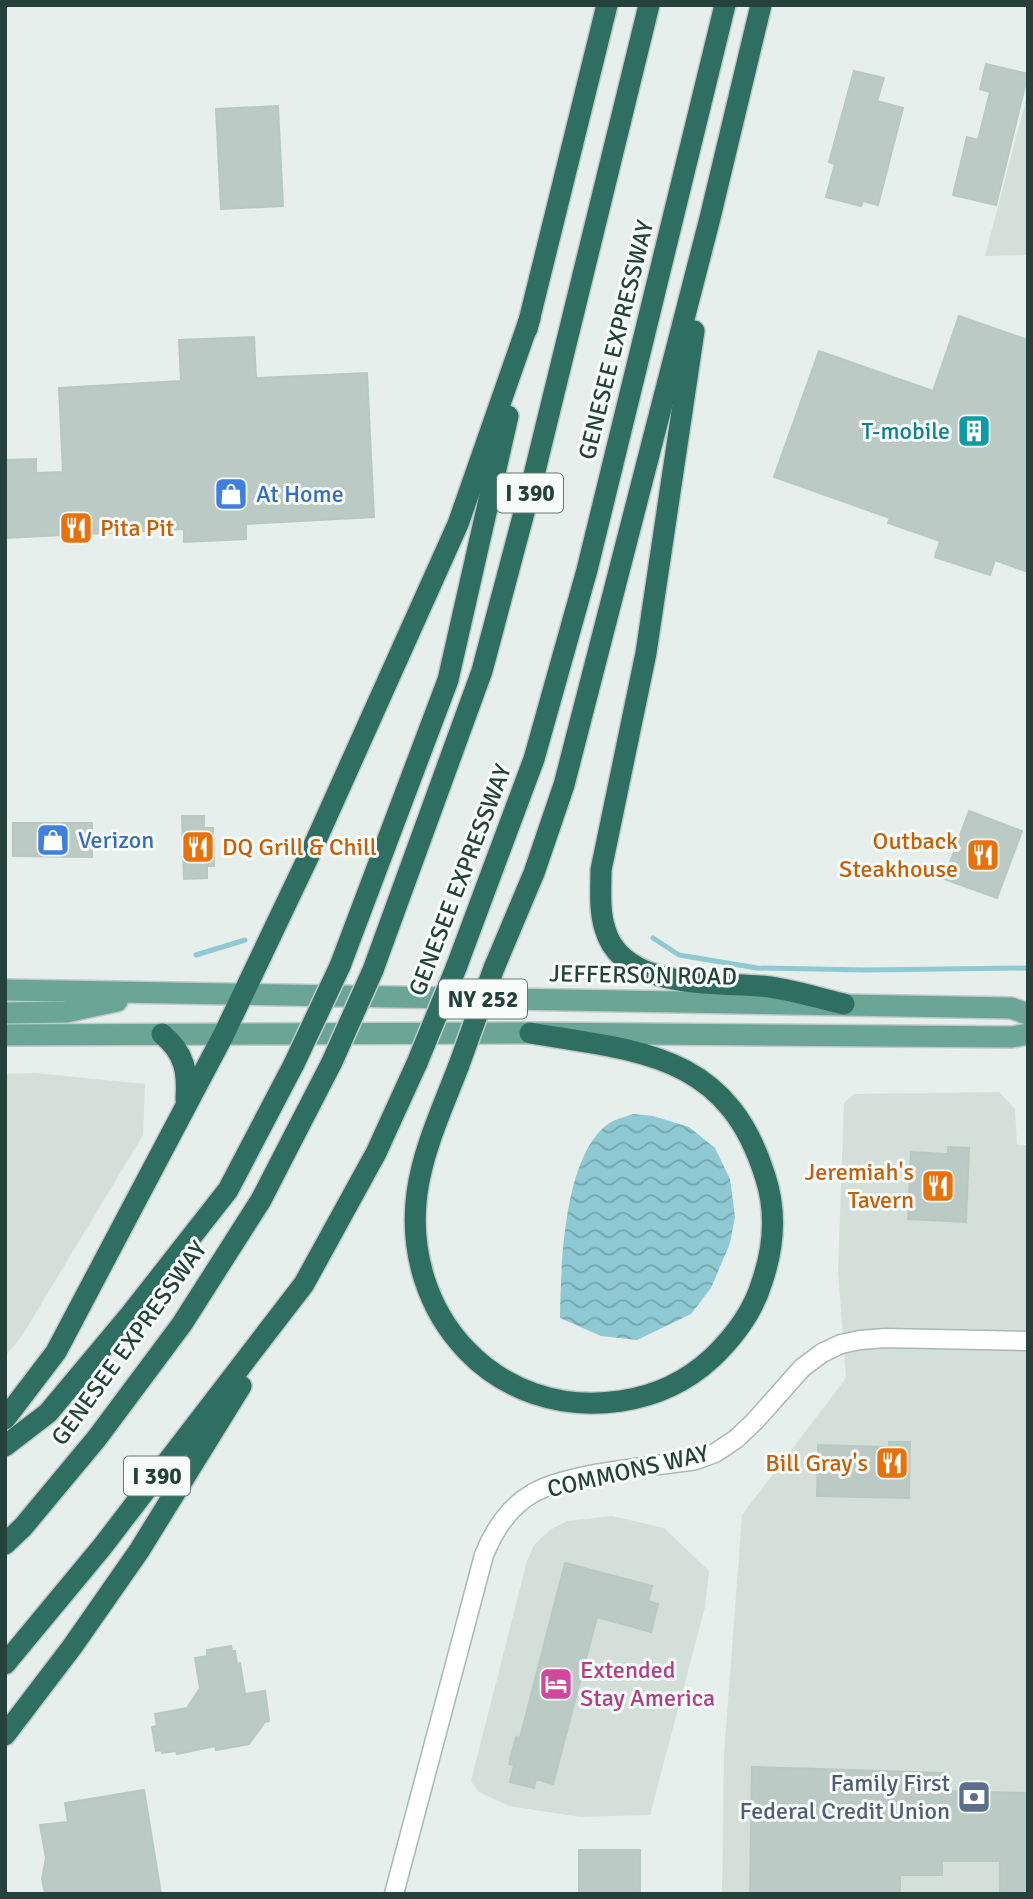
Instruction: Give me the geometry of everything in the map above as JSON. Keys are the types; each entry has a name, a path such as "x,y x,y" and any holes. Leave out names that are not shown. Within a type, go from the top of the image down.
{"highway":[{"path":"5,1446 48,1413 130,1315 228,1190 294,1064 340,966 448,680 530,318 607,5"},
{"name":"GENESEE EXPRESSWAY","path":"5,1545 97,1437 182,1324 261,1200 332,1062 373,970 482,671 534,475 649,5"},
{"name":"GENESEE EXPRESSWAY","path":"5,1664 102,1547 304,1284 376,1153 417,1063 456,968 534,759 573,619 725,5"},
{"path":"530,1033 644,1052 674,1063 693,1074 719,1096 738,1118 758,1154 770,1192 773,1215 773,1241 761,1287 752,1308 723,1347 686,1379 663,1390 596,1405 564,1402 531,1393 484,1367 461,1346 433,1306 416,1252 416,1194 423,1162 494,968 534,873 564,785 710,218 761,5"},
{"path":"710,218 646,653 601,870 602,914 611,944 643,971 691,981 765,986 844,1004"},
{"path":"5,1419 56,1352 224,1034 314,845 458,524 530,318"},
{"path":"162,1034 179,1052 186,1067 185,1106"},
{"path":"5,1735 72,1647 139,1551 304,1284"}],"main road":[{"name":"JEFFERSON ROAD","path":"5,990 844,1004 1011,1008 1028,1014"},
{"path":"5,1013 66,1012 150,993"},
{"name":"NY 252","path":"5,1035 530,1033 1012,1037 1028,1034"}],"street":[{"name":"COMMONS WAY","path":"394,1894 484,1555 494,1531 511,1511 533,1494 558,1483 696,1460 715,1453 736,1439 755,1421 802,1367 822,1353 841,1345 885,1338 1028,1341"}],"shaded area":[{"path":"1028,92 1028,255 985,256"},
{"path":"35,1073 145,1084 143,1135 22,1336 5,1356 5,1074"},
{"path":"999,1092 1015,1109 1017,1145 1028,1145 1028,1894 722,1894 724,1755 742,1515 846,1378 838,1271 844,1103 854,1094"},
{"path":"612,1516 664,1528 709,1571 705,1607 650,1815 580,1817 509,1806 479,1792 471,1781 527,1561 534,1545 550,1530 567,1521"}],"water":[{"path":"633,1114 653,1116 689,1127 715,1148 730,1179 735,1217 730,1243 711,1288 691,1314 637,1340 601,1336 560,1318 564,1243 573,1186 593,1140 608,1124"}],"building":[{"path":"986,64 1028,74 996,205 953,195 967,137 978,140 990,92 980,89"},
{"path":"854,71 884,78 877,101 903,108 878,205 863,201 861,206 826,197 835,164 829,162"},
{"path":"278,106 283,206 221,209 216,109"},
{"name":"T-mobile","path":"959,316 1028,340 1028,572 995,560 990,575 935,557 940,541 888,523 890,518 774,477 819,351 933,391"},
{"path":"254,337 256,378 367,373 374,517 246,524 246,539 184,542 184,529 5,538 5,460 36,459 36,473 63,472 59,388 181,381 179,340"},
{"name":"Outback Steakhouse","path":"969,811 1022,831 997,898 944,879"},
{"name":"DQ Grill & Chill","path":"182,816 204,816 204,828 213,828 214,866 207,866 207,878 184,879"},
{"name":"Verizon","path":"13,823 92,823 92,857 13,856"},
{"name":"Jeremiah's Tavern","path":"948,1147 969,1148 966,1222 908,1219 911,1152 948,1154"},
{"path":"889,1442 910,1442 909,1498 817,1496 818,1445 889,1447"},
{"name":"Extended Stay America","path":"565,1563 652,1586 648,1601 658,1604 651,1632 597,1617 553,1784 536,1779 534,1788 510,1782 514,1765 509,1764 516,1737 520,1738"},
{"path":"231,1646 232,1651 235,1651 237,1664 240,1663 245,1694 265,1691 269,1721 265,1722 249,1744 216,1750 215,1746 177,1754 176,1751 156,1751 152,1727 157,1726 155,1714 187,1708 200,1688 195,1658 207,1656 207,1650"},
{"path":"752,1767 944,1773 944,1791 1028,1793 1028,1894 1000,1894 1000,1861 942,1861 942,1875 900,1875 900,1894 750,1894"},
{"path":"144,1790 161,1894 45,1894 42,1879 46,1858 40,1825 68,1822 65,1803"},
{"path":"579,1850 640,1850 640,1894 579,1894"}],"waterway":[{"path":"653,938 679,955 757,968 1028,968"},
{"path":"196,955 245,940"}],"place":[{"name":"T-mobile","path":"974,431"},
{"name":"At Home","path":"231,494"},
{"name":"Pita Pit","path":"76,528"},
{"name":"Verizon","path":"53,840"},
{"name":"DQ Grill & Chill","path":"198,847"},
{"name":"Outback Steakhouse","path":"983,855"},
{"name":"Jeremiah's Tavern","path":"938,1186"},
{"name":"Bill Gray's","path":"892,1463"},
{"name":"Extended Stay America","path":"556,1684"},
{"name":"Family First Federal Credit Union","path":"974,1797"}]}
